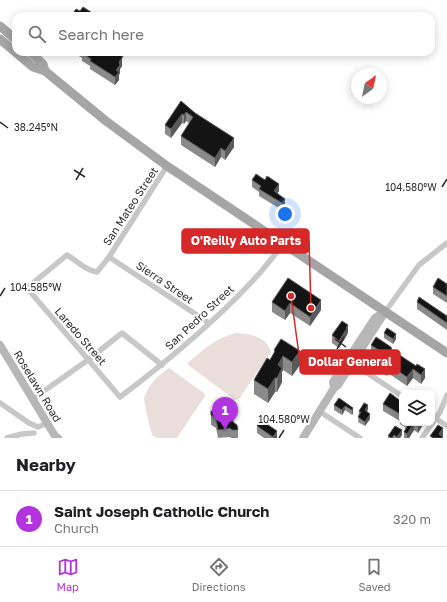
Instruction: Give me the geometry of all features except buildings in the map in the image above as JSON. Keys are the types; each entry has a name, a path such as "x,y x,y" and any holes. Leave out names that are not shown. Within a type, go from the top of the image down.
{"main road":[{"path":"0,26 12,36"},
{"path":"2,42 12,50"},
{"path":"19,56 33,67 45,71 106,121 168,166 447,353"},
{"path":"35,56 44,64 45,71"}],"street":[{"name":"San Mateo Street","path":"27,288 67,255 88,270 97,272 109,257 168,166"},
{"path":"303,438 334,388 338,385 385,312 419,265 447,243"},
{"name":"San Pedro Street","path":"120,397 162,365 209,323 258,274 283,244"},
{"name":"Sierra Street","path":"109,257 209,323"},
{"name":"Laredo Street","path":"27,288 120,397"},
{"path":"334,388 333,382 375,318 385,312"},
{"path":"34,398 88,360 122,333 162,365"},
{"name":"Roselawn Road","path":"0,345 34,398 56,437"},
{"path":"352,363 399,394"},
{"path":"435,415 447,395"},
{"path":"0,403 29,423 38,427"},
{"path":"319,411 360,438"},
{"path":"435,418 447,426"},
{"path":"7,438 22,434 32,436 38,427 47,423"},
{"path":"422,438 429,426"}],"shaded area":[{"path":"236,333 252,335 261,339 269,347 271,352 239,399 235,400 187,364 210,345 222,338"},
{"path":"169,368 204,393 205,396 177,438 157,438 152,435 144,398 149,387 157,377"}],"place":[{"name":"Dollar General","path":"291,296"},
{"name":"O'Reilly Auto Parts","path":"311,308"},
{"name":"Saint Joseph Catholic Church","path":"225,430"}]}
